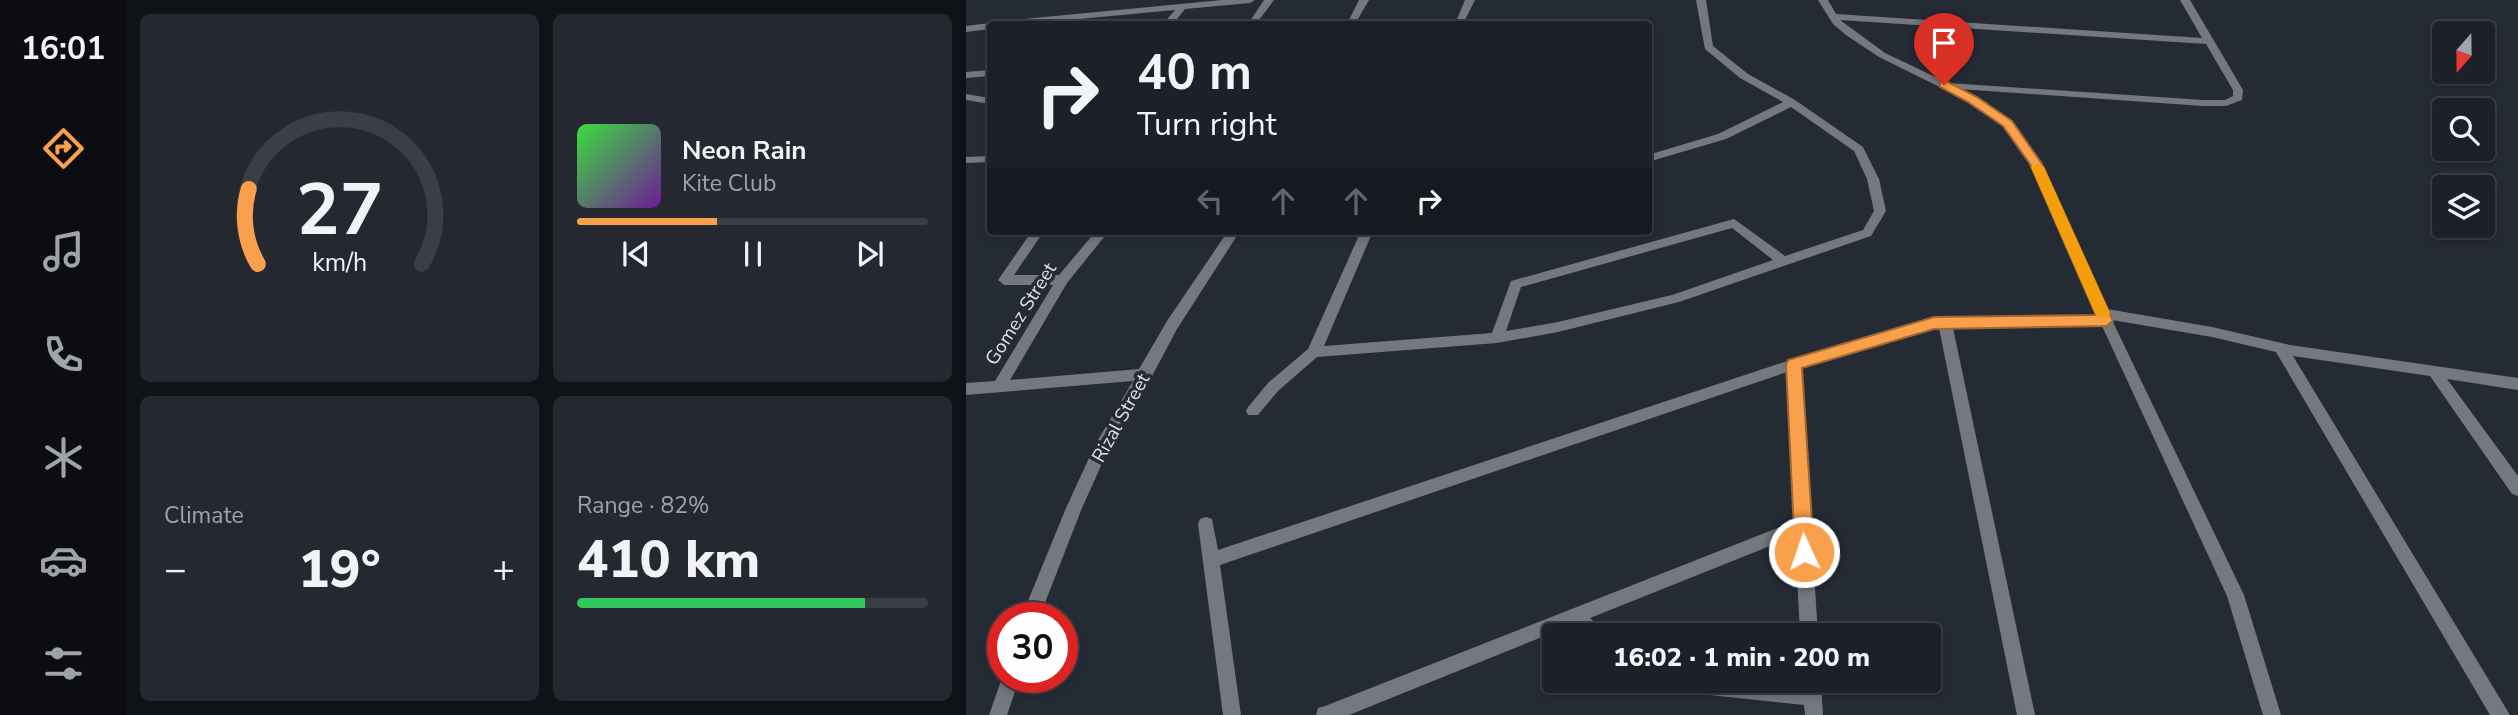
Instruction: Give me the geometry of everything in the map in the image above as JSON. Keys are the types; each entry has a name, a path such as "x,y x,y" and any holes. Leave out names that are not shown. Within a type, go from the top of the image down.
{"street":[{"path":"1030,21 1250,0"},
{"path":"1254,21 1269,0"},
{"path":"1353,21 1364,0"},
{"path":"1460,21 1470,0"},
{"path":"1314,352 1497,338 1674,299 1867,233 1880,211 1873,179 1859,149 1791,102 1744,76 1708,47 1701,0"},
{"path":"1823,0 1833,17 1849,33 1882,55 1972,99 2008,124 2036,164 2104,317 2235,595 2272,715"},
{"path":"1944,85 2226,103 2238,98 2238,90 2185,0"},
{"path":"1170,21 1183,6"},
{"path":"1089,21 1095,14"},
{"path":"1833,17 2209,41"},
{"path":"966,29 987,26"},
{"path":"966,75 987,72"},
{"path":"966,97 987,100"},
{"path":"1652,158 1685,151 1760,121 1791,102"},
{"path":"966,160 987,159"},
{"path":"1497,338 1516,284 1734,223 1784,262"},
{"path":"1035,235 1004,281 1062,280"},
{"name":"Gomez Street","path":"999,386 1062,280 1100,235"},
{"name":"Rizal Street","path":"1036,602 1103,445 1172,325 1231,235"},
{"path":"1253,411 1273,387 1314,352 1365,235"},
{"path":"1211,560 1794,365 1934,323 2104,317 2212,332 2281,348 2518,384"},
{"path":"1945,323 2026,715"},
{"path":"2281,348 2501,715"},
{"path":"1794,365 1808,623"},
{"path":"2432,370 2518,489"},
{"path":"966,389 1146,374"},
{"path":"1206,524 1232,715"},
{"path":"1325,715 1803,524"},
{"path":"1574,615 1582,623"},
{"path":"999,715 1006,693"},
{"path":"1770,693 1813,698"}],"slow traffic":[{"path":"2037,167 2102,313"}],"route":[{"path":"1804,552 1794,365 1934,323 2106,321 2036,164 2008,124 1972,99 1944,85"}]}
